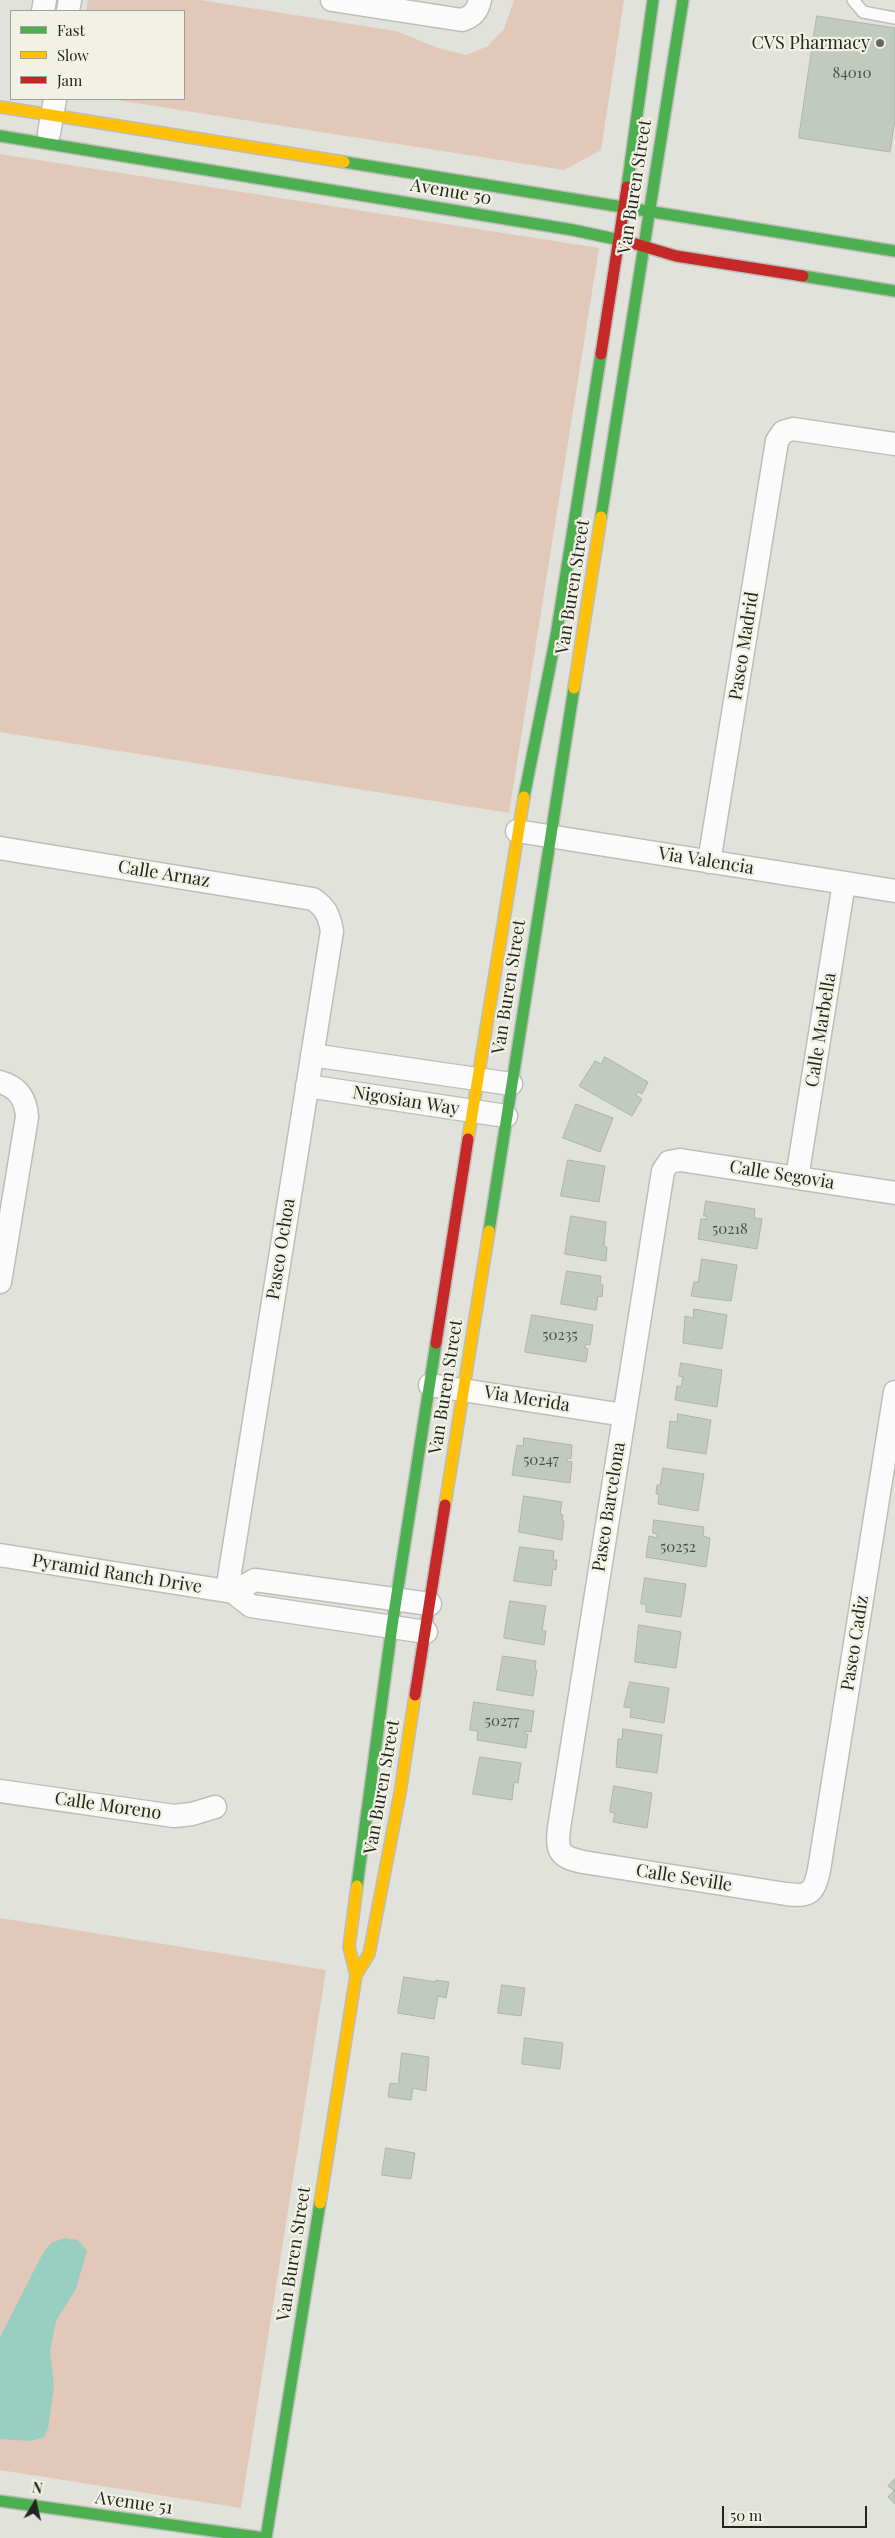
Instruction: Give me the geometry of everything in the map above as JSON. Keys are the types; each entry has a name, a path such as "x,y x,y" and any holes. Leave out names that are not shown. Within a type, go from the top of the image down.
{"street":[{"path":"332,0 462,20 476,8"},
{"name":"Van Buren Street","path":"356,1975 349,1947 396,1599 517,831 556,636 620,239 653,0"},
{"name":"Van Buren Street","path":"265,2538 356,1975 369,1954 400,1793 683,0"},
{"path":"23,140 29,105"},
{"name":"Avenue 50","path":"0,108 29,105 53,107 625,206 650,212 895,251"},
{"path":"47,144 53,107"},
{"name":"Avenue 50","path":"0,136 620,239 676,256 895,291"},
{"path":"804,277 868,274"},
{"name":"Paseo Madrid","path":"710,862 777,440 783,432 794,429 895,444"},
{"name":"Via Valencia","path":"517,831 895,891"},
{"name":"Calle Arnaz","path":"0,848 293,895 313,899 325,907"},
{"name":"Calle Marbella","path":"798,1178 844,883"},
{"name":"Paseo Ochoa","path":"230,1592 332,931 325,907"},
{"name":"Nigosian Way","path":"312,1055 511,1084"},
{"path":"0,1082 10,1085 20,1093 26,1104 27,1117 0,1282"},
{"name":"Nigosian Way","path":"307,1086 506,1116"},
{"name":"Calle Segovia","path":"669,1162 680,1160 694,1161 895,1193"},
{"name":"Paseo Barcelona","path":"560,1852 557,1843 558,1828 660,1185 663,1171 669,1162"},
{"name":"Via Merida","path":"430,1384 624,1415"},
{"name":"Paseo Cadiz","path":"811,1892 816,1884 819,1870 895,1392"},
{"name":"Pyramid Ranch Drive","path":"0,1556 230,1592 251,1606 426,1632"},
{"path":"230,1592 255,1580 430,1604"},
{"name":"Calle Moreno","path":"0,1791 174,1816 192,1814 215,1807"},
{"name":"Calle Seville","path":"560,1852 569,1859 786,1894 800,1896 811,1892"},
{"name":"Avenue 51","path":"0,2500 265,2538"}],"lane":[{"path":"853,0 863,12 895,18"}],"shaded area":[{"path":"88,0 200,0 396,31 438,48 466,55 488,46 504,29 514,0 624,0 601,150 564,170 116,100 185,100 185,10 86,10"},
{"path":"0,154 599,248 509,813 0,732"},
{"path":"0,1918 326,1970 241,2508 0,2470"},
{"path":"64,2238 78,2240 87,2251 76,2289 56,2321 50,2351 54,2386 48,2429 44,2437 31,2441 0,2439 0,2337 43,2253 51,2243"}],"building":[{"name":"CVS Pharmacy","path":"817,16 895,28 895,119 890,152 799,138"},
{"path":"605,1057 648,1082 642,1094 638,1092 636,1095 642,1099 632,1116 579,1086 595,1061 601,1064"},
{"path":"576,1104 613,1118 600,1152 563,1138"},
{"path":"568,1160 605,1166 599,1202 561,1196"},
{"path":"706,1201 755,1209 754,1218 762,1219 757,1249 698,1239 701,1219 707,1219 707,1216 704,1216"},
{"path":"571,1216 606,1222 604,1246 607,1247 606,1261 565,1254"},
{"path":"702,1259 737,1265 731,1301 691,1296 694,1282 698,1282"},
{"path":"567,1271 601,1276 600,1284 603,1285 602,1297 598,1296 596,1310 561,1304"},
{"path":"694,1309 727,1315 722,1349 683,1343 685,1316 693,1318"},
{"path":"532,1315 593,1325 590,1345 585,1344 585,1348 588,1349 586,1362 525,1352"},
{"path":"681,1363 722,1370 717,1407 675,1400 677,1386 681,1387 683,1377 679,1376"},
{"path":"678,1414 711,1420 706,1454 667,1448 670,1421 677,1422"},
{"path":"524,1438 572,1445 571,1459 567,1458 567,1461 572,1462 570,1483 512,1475 517,1445 523,1446"},
{"path":"663,1468 704,1474 698,1511 658,1504 659,1494 656,1494 657,1485 660,1485"},
{"path":"524,1496 562,1502 560,1514 563,1515 562,1520 564,1521 562,1540 519,1532"},
{"path":"654,1520 704,1527 703,1536 710,1538 706,1567 646,1557 649,1536 657,1538 657,1534 653,1533"},
{"path":"520,1547 554,1551 553,1560 557,1560 556,1570 553,1569 551,1586 514,1581"},
{"path":"645,1578 686,1584 681,1617 646,1612 646,1604 641,1604"},
{"path":"510,1601 546,1606 542,1630 546,1631 544,1645 504,1638"},
{"path":"639,1625 681,1632 676,1668 635,1662"},
{"path":"503,1656 536,1661 535,1670 537,1670 533,1696 497,1690"},
{"path":"630,1682 669,1688 664,1723 630,1717 631,1708 624,1707"},
{"path":"474,1702 534,1711 531,1732 525,1731 525,1734 528,1734 526,1748 477,1740 478,1731 470,1730"},
{"path":"623,1729 662,1735 657,1773 616,1767 618,1739 622,1739"},
{"path":"480,1757 521,1763 518,1783 514,1782 512,1800 473,1794"},
{"path":"614,1786 652,1793 647,1828 613,1822 615,1813 610,1812"},
{"path":"404,1977 449,1982 446,1998 438,1996 434,2019 398,2013"},
{"path":"502,1985 525,1988 521,2016 498,2013"},
{"path":"525,2038 563,2043 560,2069 522,2064"},
{"path":"402,2053 429,2057 426,2091 413,2088 411,2100 388,2097 390,2083 398,2084"},
{"path":"386,2148 415,2153 411,2179 382,2175"},
{"path":"895,2479 895,2504 888,2497 894,2491 888,2486"}],"traffic: fast":[{"path":"627,187 653,0"},
{"path":"601,517 683,0"},
{"path":"0,136 573,230 629,242"},
{"path":"344,162 895,251"},
{"path":"803,276 895,291"},
{"path":"524,797 556,636 601,354"},
{"path":"489,1231 574,688"},
{"path":"357,1886 392,1626 436,1343"},
{"path":"266,2538 320,2203"},
{"path":"0,2501 264,2538"}],"traffic: slow":[{"path":"0,107 344,162"},
{"path":"574,688 601,517"},
{"path":"468,1139 524,797"},
{"path":"445,1505 489,1231"},
{"path":"356,1975 369,1954 400,1793 415,1695"},
{"path":"320,2203 356,1975 349,1947 357,1886"}],"traffic: jam":[{"path":"601,354 627,187"},
{"path":"629,242 676,256 803,276"},
{"path":"436,1343 468,1139"},
{"path":"415,1695 445,1505"}],"place":[{"name":"CVS Pharmacy","path":"880,43"}]}
